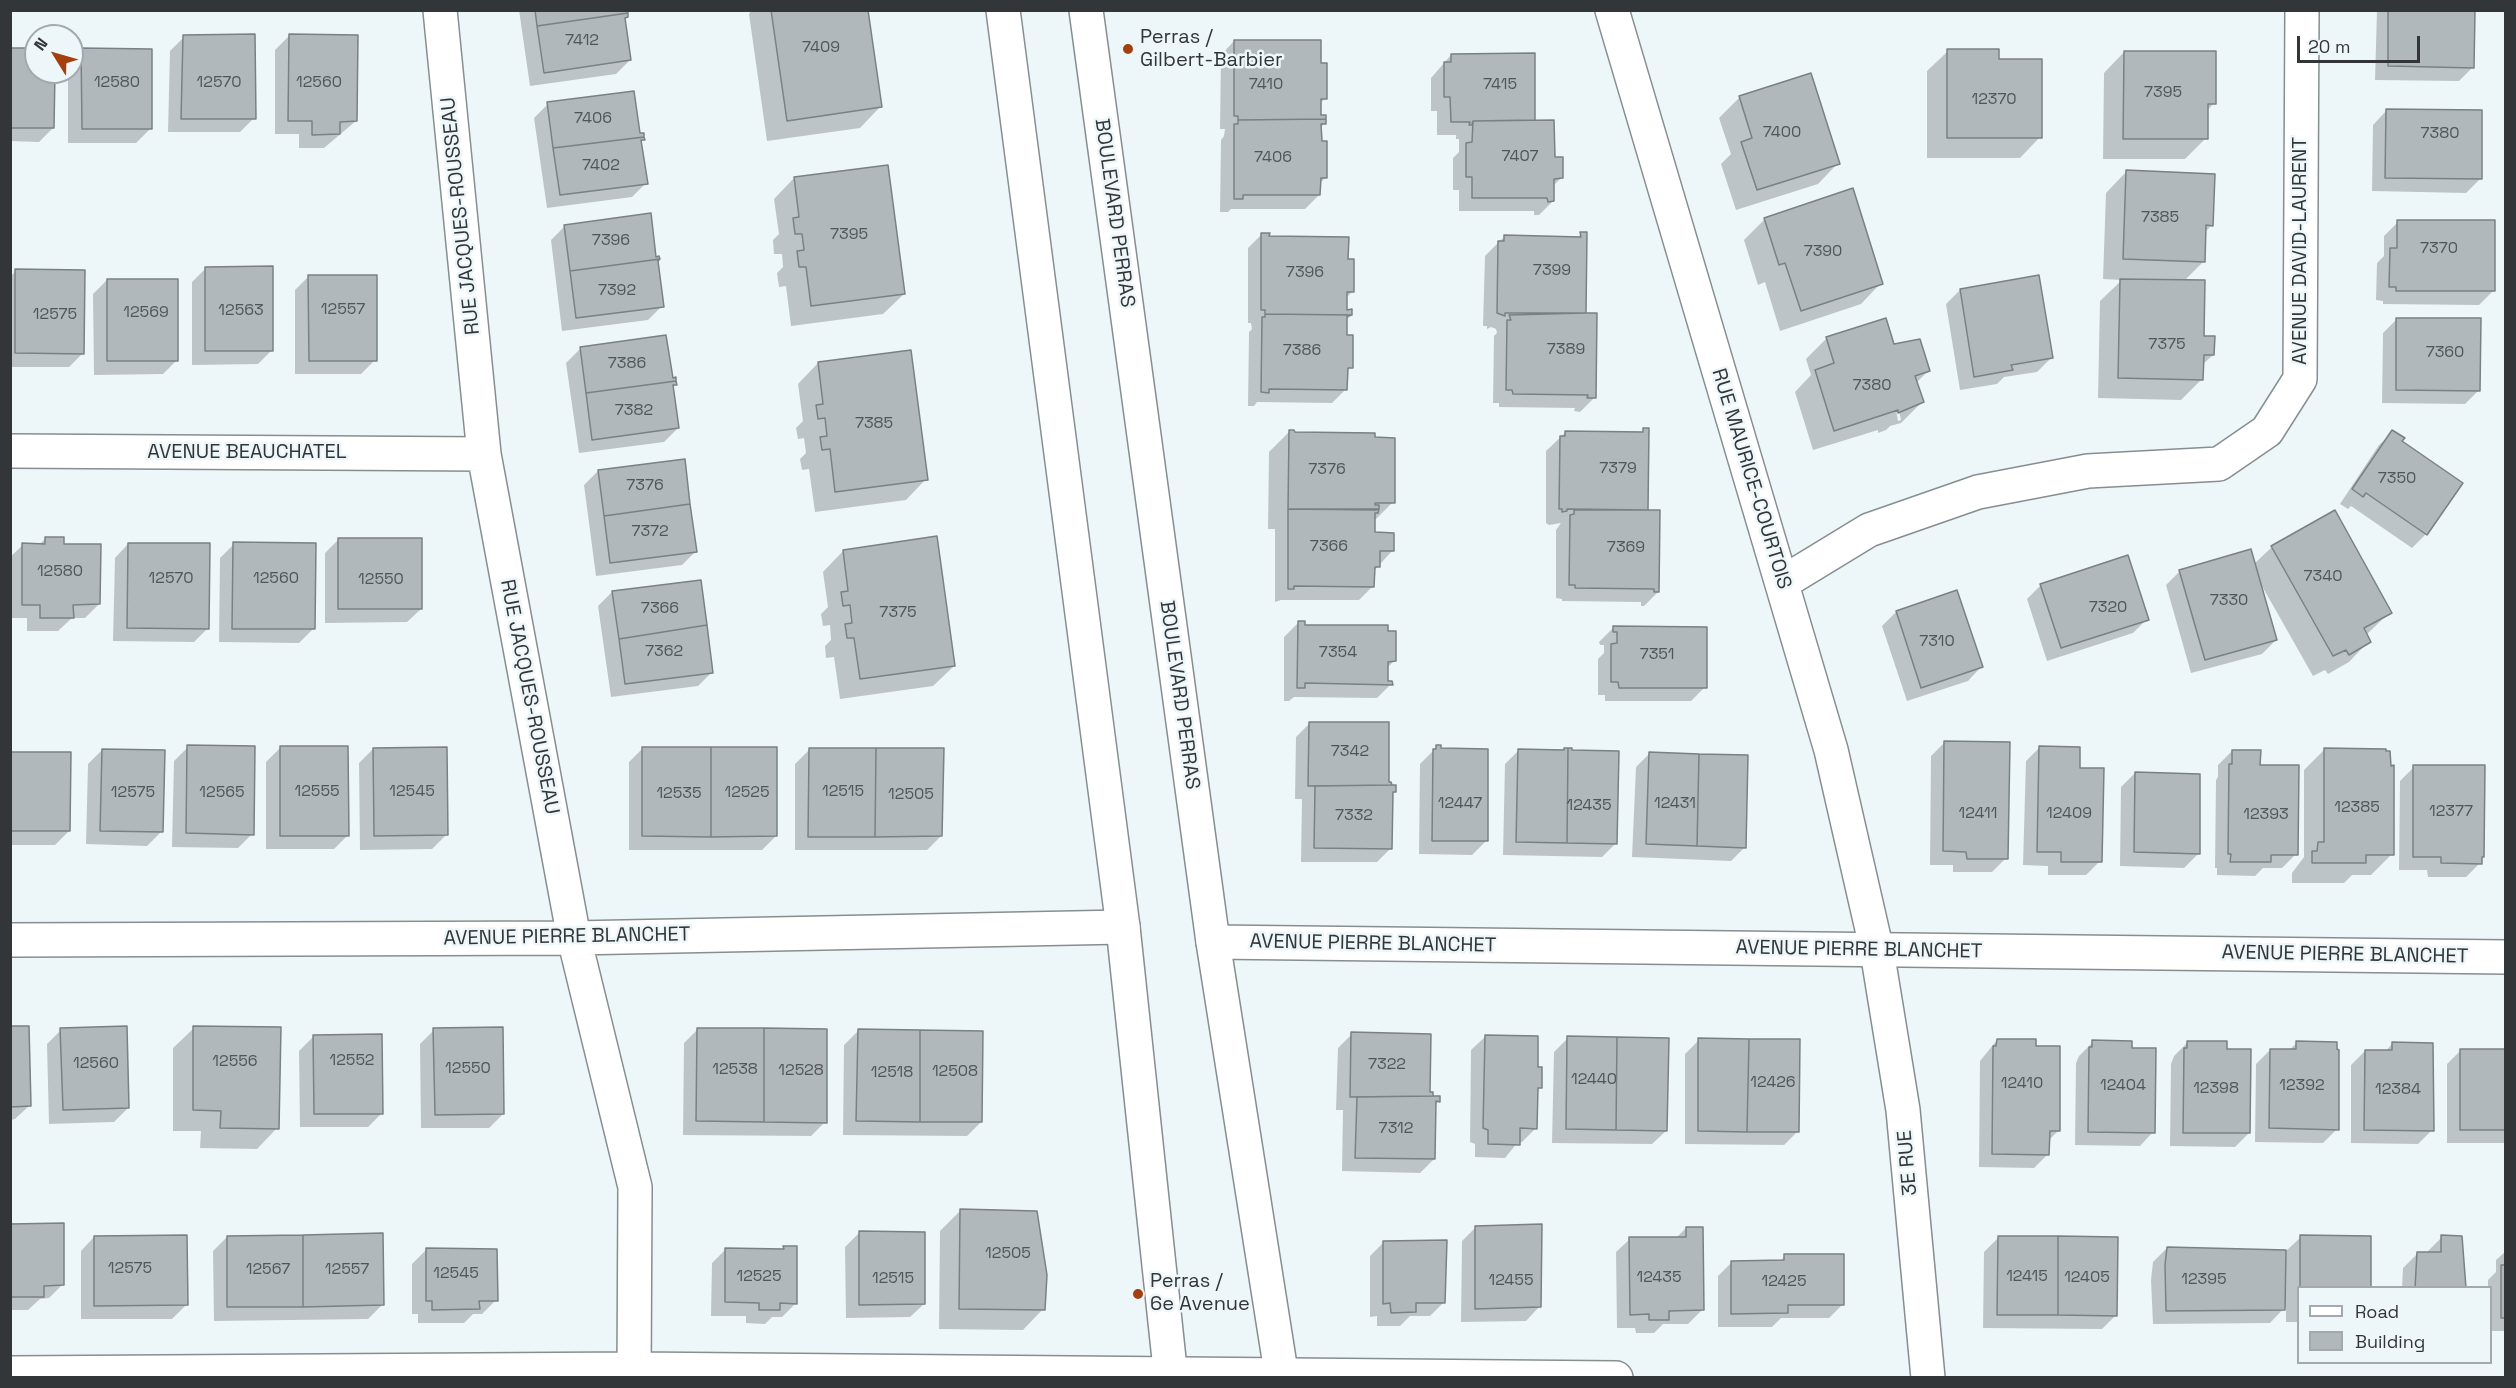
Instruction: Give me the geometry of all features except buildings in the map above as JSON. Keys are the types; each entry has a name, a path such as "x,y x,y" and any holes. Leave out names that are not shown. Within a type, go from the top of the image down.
{"street":[{"name":"RUE JACQUES-ROUSSEAU","path":"440,10 484,454 574,938 636,1187 634,1373"},
{"path":"1003,10 1123,927 1171,1376"},
{"name":"BOULEVARD PERRAS","path":"1086,10 1213,942 1282,1376"},
{"name":"RUE MAURICE-COURTOIS","path":"1612,10 1831,750 1876,951"},
{"name":"AVENUE DAVID-LAURENT","path":"1782,583 1869,530 1978,492 2088,471 2219,464 2267,431 2300,379 2302,10"},
{"name":"AVENUE BEAUCHATEL","path":"10,451 484,454"},
{"name":"AVENUE PIERRE BLANCHET","path":"10,940 574,938 1123,927"},
{"name":"AVENUE PIERRE BLANCHET","path":"1213,942 2505,957"},
{"name":"3E RUE","path":"1876,951 1904,1110 1928,1377"},
{"path":"10,1373 1616,1377"}],"place":[{"name":"Perras / Gilbert-Barbier","path":"1128,49"},
{"name":"Perras / 6e Avenue","path":"1138,1294"}]}
